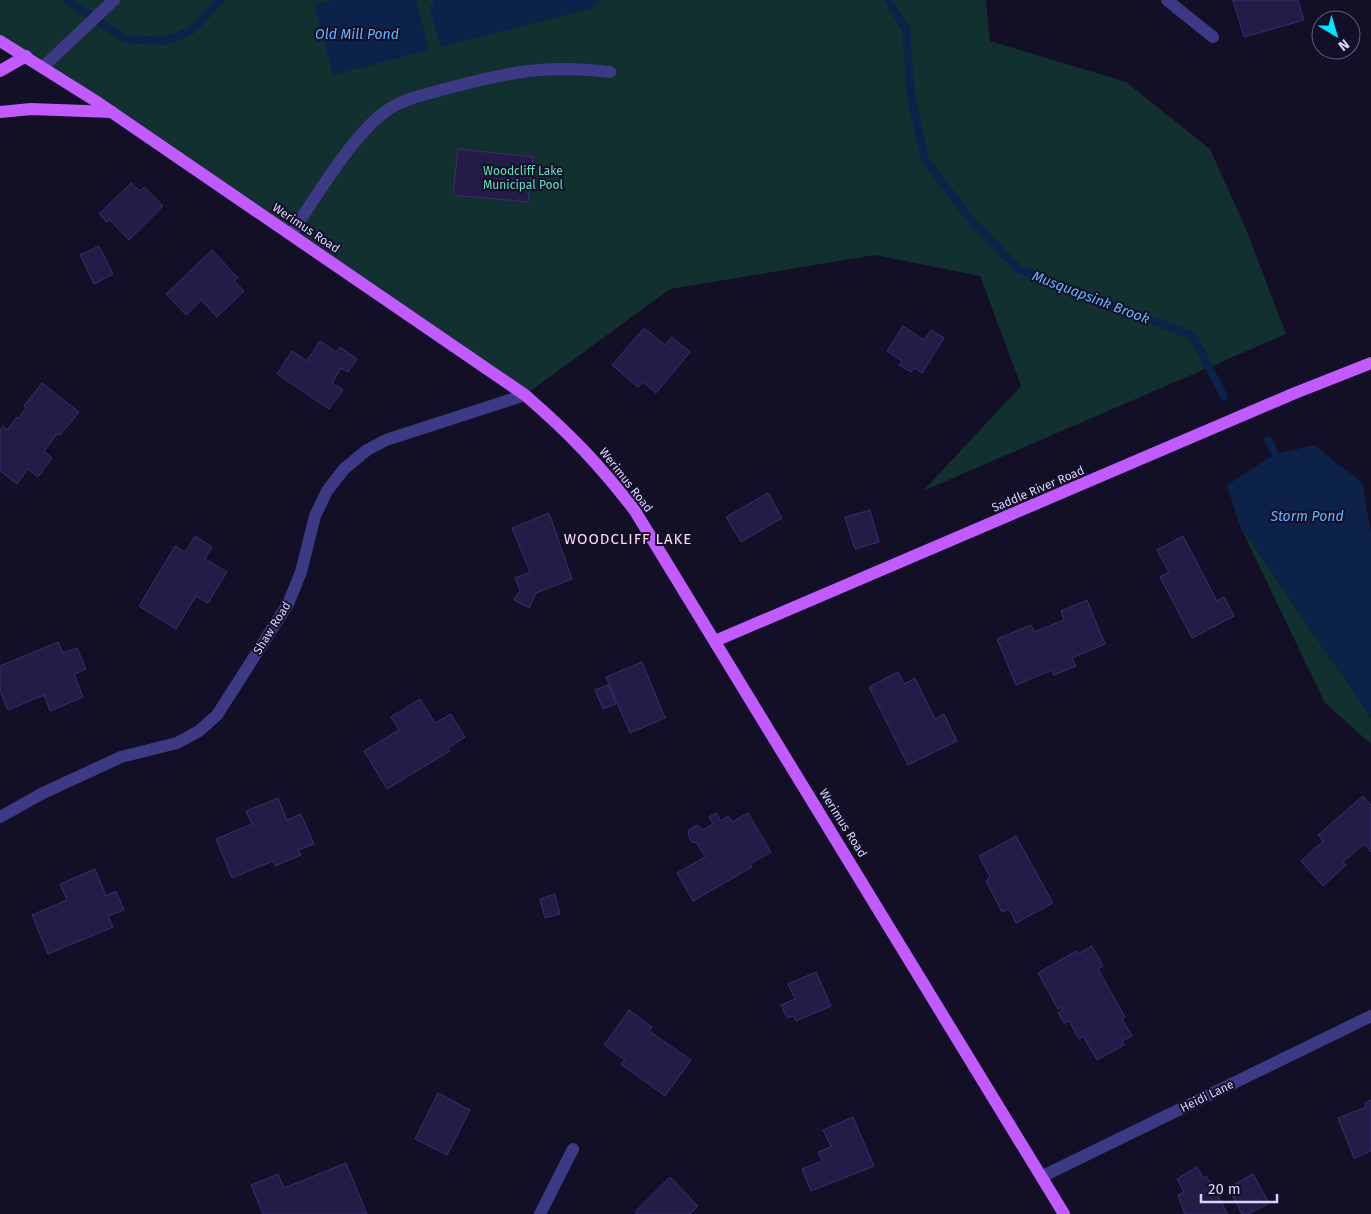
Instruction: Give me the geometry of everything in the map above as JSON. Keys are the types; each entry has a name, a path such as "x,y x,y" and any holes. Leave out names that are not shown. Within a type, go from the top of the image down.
{"main road":[{"name":"Werimus Road","path":"0,41 113,112 525,395 567,430 603,469 635,511 1043,1176 1064,1214"},
{"path":"0,71 26,56"},
{"path":"0,112 31,108 113,112"},
{"name":"Saddle River Road","path":"715,641 1295,393 1371,363"}],"street":[{"path":"1168,0 1213,37"},
{"path":"44,67 111,3"},
{"path":"291,234 346,155 369,127 385,112 410,98 497,75 535,69 573,67 610,72"},
{"name":"Shaw Road","path":"0,817 43,793 121,757 177,743 199,731 217,715 288,604 301,572 314,516 327,492 344,469 367,450 386,440 525,395"},
{"name":"Heidi Lane","path":"1043,1176 1371,1016"},
{"path":"540,1214 573,1149"}],"green space":[{"name":"Woodcliff Lake Municipal Pool","path":"0,0 986,0 990,41 1126,82 1210,149 1246,229 1286,334 923,491 1021,386 980,276 875,255 670,289 525,395 0,41"},
{"path":"1239,524 1371,718 1371,744 1325,703"}],"water":[{"name":"Old Mill Pond","path":"332,0 416,0 429,50 333,75 314,5"},
{"name":"Old Mill Pond","path":"433,0 598,0 592,8 441,47 429,7 434,4"},
{"name":"Storm Pond","path":"1314,445 1362,482 1371,531 1371,718 1239,524 1227,485 1275,454"}],"building":[{"path":"1233,0 1298,0 1304,20 1244,37"},
{"path":"458,149 533,157 528,202 453,195"},
{"path":"131,183 140,191 144,187 163,206 129,240 110,220 107,222 99,214"},
{"path":"99,246 113,274 94,284 80,255"},
{"path":"212,250 238,278 234,281 244,291 217,317 201,300 186,315 166,294"},
{"path":"903,326 924,340 931,330 944,338 922,373 915,368 911,372 899,365 902,361 887,351"},
{"path":"644,328 665,345 672,337 690,352 656,393 643,382 638,387 612,365"},
{"path":"320,341 336,352 340,347 357,359 348,372 341,368 332,383 343,390 329,409 277,374 292,351 307,361"},
{"path":"42,383 79,412 60,435 58,433 44,451 52,458 38,477 28,469 17,484 0,471 0,431 3,426 7,430 17,417 19,418 26,408 24,406"},
{"path":"768,493 782,518 741,542 726,517"},
{"path":"870,510 879,542 855,549 845,517"},
{"path":"549,513 572,579 536,593 529,608 514,600 520,590 515,578 530,572 512,528"},
{"path":"195,536 212,547 205,559 227,572 208,603 196,596 176,629 139,606 175,546 185,552"},
{"path":"1183,536 1217,601 1224,597 1234,616 1192,638 1160,577 1169,572 1157,550"},
{"path":"1087,600 1105,644 1072,658 1076,666 1054,675 1052,670 1016,685 997,639 1031,625 1034,632 1064,620 1061,611"},
{"path":"58,642 63,653 77,648 86,669 74,674 83,697 50,711 44,695 8,710 0,691 0,666"},
{"path":"642,662 665,718 630,733 606,677"},
{"path":"898,672 904,684 915,678 935,719 944,714 957,741 908,765 869,687"},
{"path":"608,685 616,704 603,709 595,690"},
{"path":"420,699 435,723 451,714 465,737 448,748 450,751 387,789 364,751 399,730 391,717"},
{"path":"1363,796 1371,805 1371,852 1364,844 1343,862 1346,865 1323,886 1301,861 1323,841 1318,835"},
{"path":"278,798 287,820 301,814 314,844 298,850 301,855 275,866 273,861 232,878 216,839 252,824 246,811"},
{"path":"716,813 721,821 728,816 732,822 748,813 771,852 750,864 752,867 693,901 677,873 705,857 697,843 692,842 688,835 689,830 697,825 703,830 713,824 709,817"},
{"path":"1016,836 1053,903 1016,923 1009,909 1002,912 986,881 990,877 979,856"},
{"path":"95,869 106,896 116,891 124,910 108,916 113,927 48,954 32,915 67,900 60,884"},
{"path":"555,894 560,914 545,918 540,899"},
{"path":"1092,946 1103,966 1098,969 1125,1017 1122,1019 1132,1036 1122,1041 1124,1045 1097,1060 1083,1036 1079,1039 1069,1021 1064,1023 1058,1013 1063,1010 1061,1007 1058,1009 1038,973 1076,951 1078,954"},
{"path":"816,972 831,1006 796,1021 793,1016 787,1018 781,1005 795,999 788,984"},
{"path":"629,1010 652,1027 649,1031 691,1060 665,1096 621,1064 625,1060 604,1045"},
{"path":"438,1093 470,1110 447,1155 415,1139"},
{"path":"1371,1100 1371,1151 1354,1158 1338,1118 1366,1107 1365,1103"},
{"path":"853,1117 874,1166 811,1191 802,1169 822,1161 818,1152 831,1147 823,1130"},
{"path":"346,1163 367,1214 263,1214 251,1185 278,1174 284,1188"},
{"path":"1197,1167 1203,1178 1206,1176 1228,1214 1185,1214 1178,1195 1184,1192 1177,1179"},
{"path":"1253,1174 1269,1203 1249,1214 1242,1214 1228,1188"},
{"path":"670,1177 698,1206 690,1214 637,1214 635,1212"}],"waterway":[{"name":"Musquapsink Brook","path":"67,0 125,39 165,41 192,30 221,0"},
{"name":"Musquapsink Brook","path":"888,0 906,29 911,96 925,160 972,221 1020,270 1193,336 1224,397"},
{"name":"Musquapsink Brook","path":"1268,440 1280,463"}],"district":[{"name":"WOODCLIFF LAKE","path":"628,539"}]}
